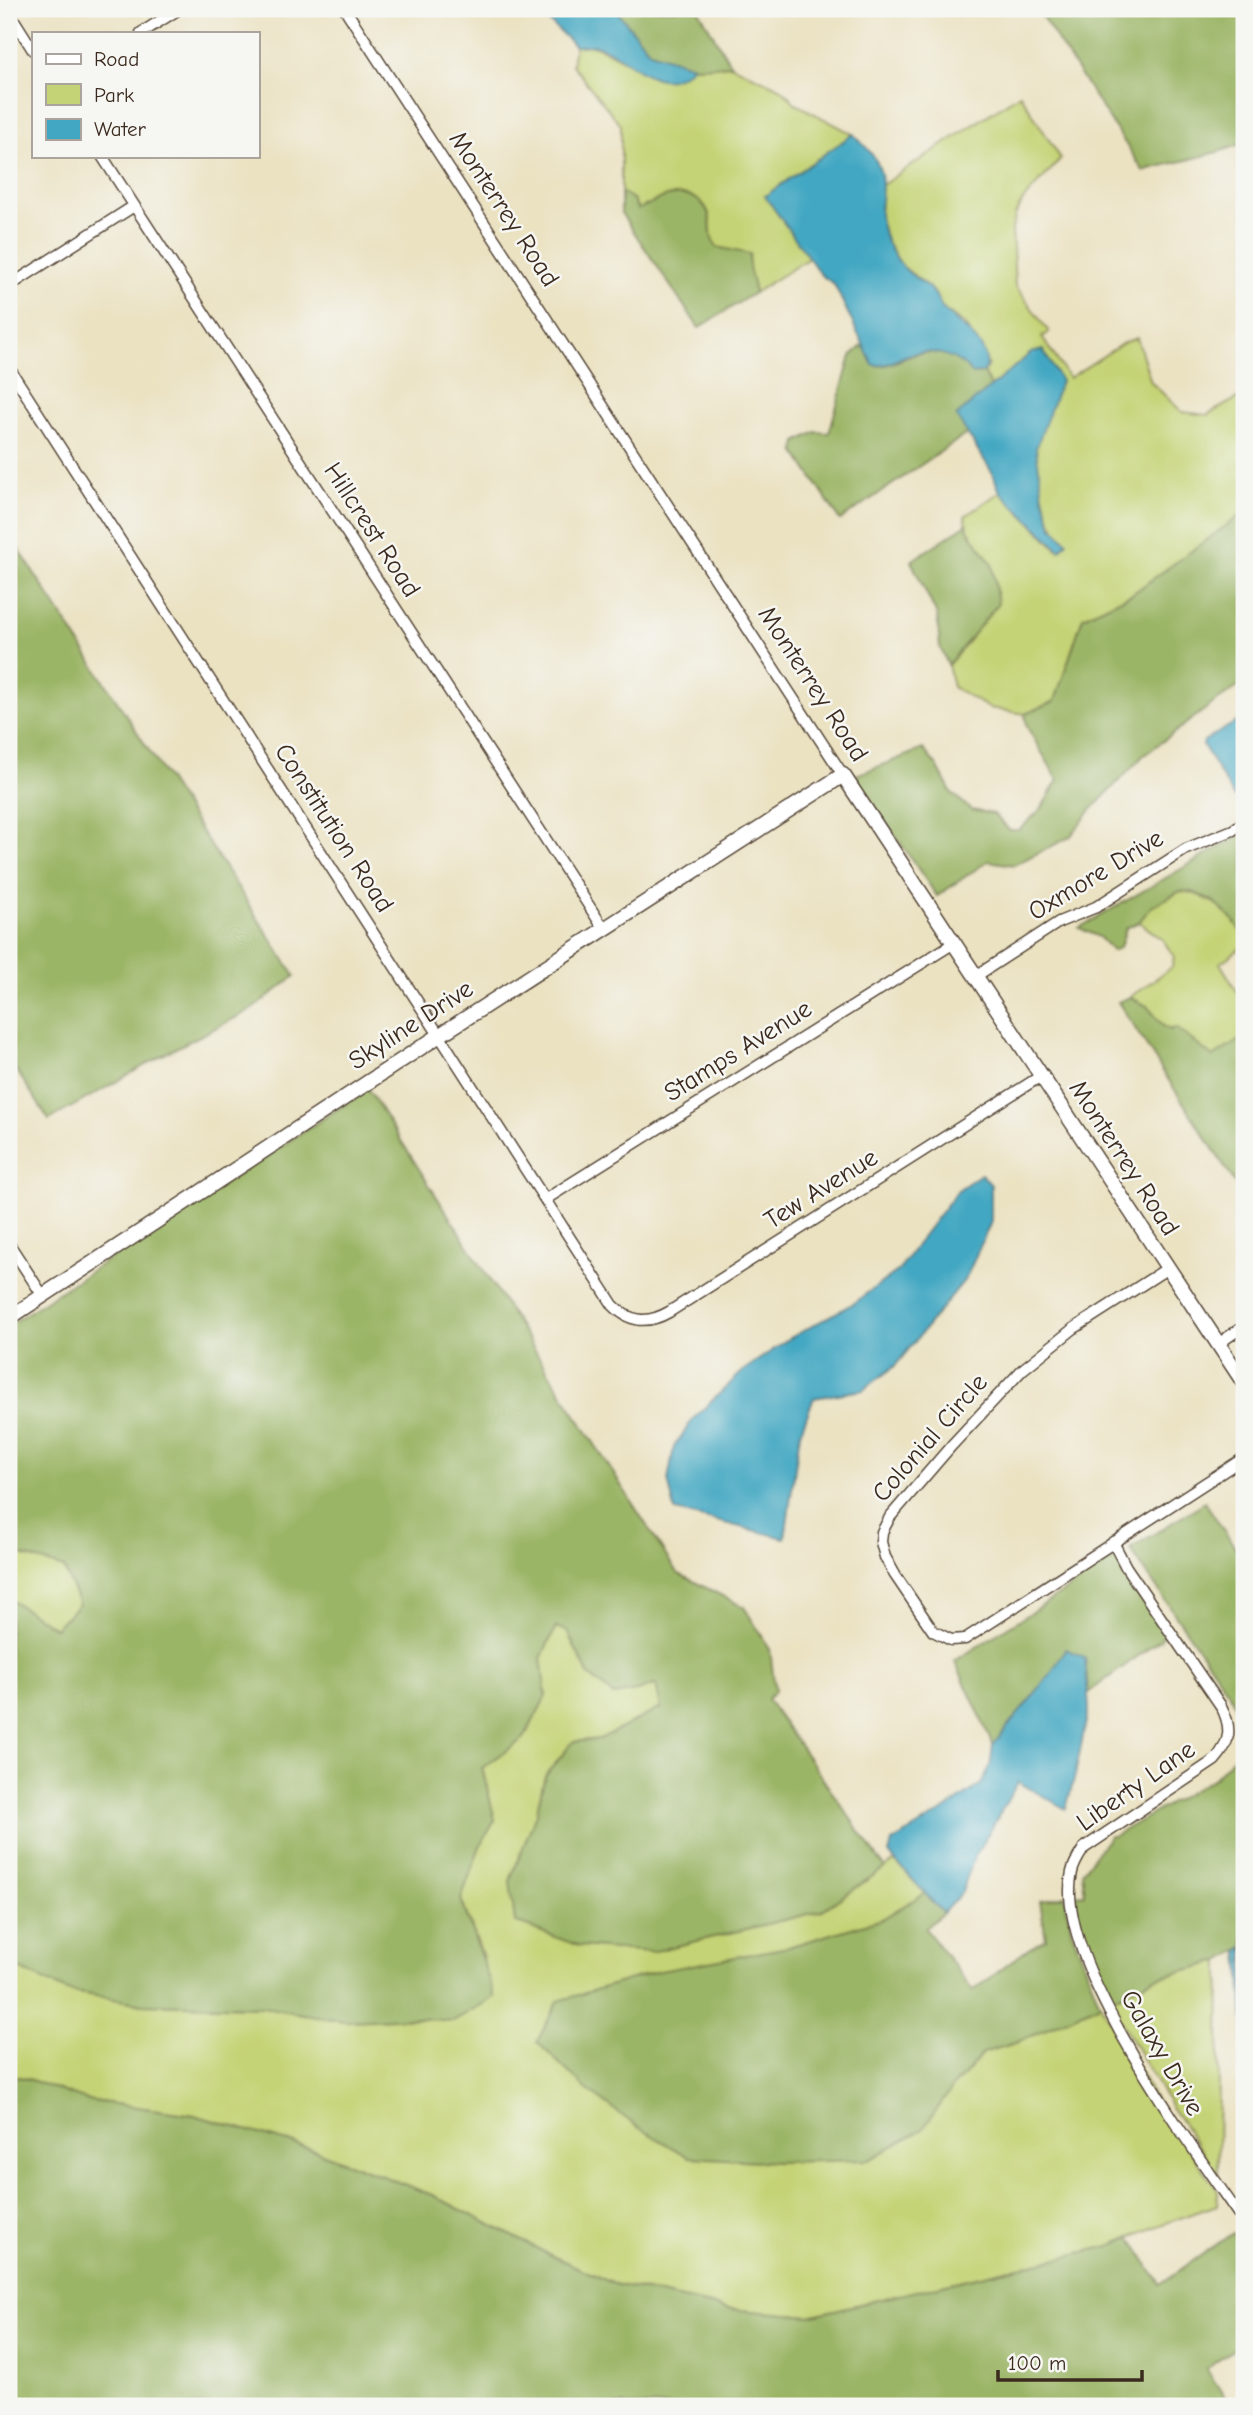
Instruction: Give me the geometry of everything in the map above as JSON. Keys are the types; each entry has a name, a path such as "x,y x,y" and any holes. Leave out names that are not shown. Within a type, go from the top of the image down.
{"street":[{"path":"143,32 178,9"},
{"name":"Monterrey Road","path":"345,9 843,775 1244,1384"},
{"path":"9,12 32,48"},
{"name":"Hillcrest Road","path":"103,158 604,929"},
{"path":"9,286 134,205"},
{"name":"Constitution Road","path":"9,368 613,1305 621,1313"},
{"name":"Skyline Drive","path":"9,1318 843,775"},
{"name":"Oxmore Drive","path":"976,976 1059,922 1096,908 1186,849 1233,830 1244,822"},
{"name":"Stamps Avenue","path":"546,1199 954,943"},
{"name":"Tew Avenue","path":"621,1313 637,1321 660,1317 1041,1076"},
{"path":"9,1244 43,1296"},
{"name":"Colonial Circle","path":"1168,1268 1073,1328 1022,1370 890,1517 881,1537 885,1557 933,1632 951,1640 965,1639 1244,1458"},
{"path":"1218,1344 1244,1326"},
{"name":"Liberty Lane","path":"1070,1893 1072,1871 1084,1849 1215,1760 1226,1748 1230,1735 1221,1706 1126,1567 1113,1542"},
{"name":"Galaxy Drive","path":"1070,1893 1076,1928 1110,2015 1177,2126 1244,2222"}],"green space":[{"path":"615,9 698,9 731,65 696,67 650,52"},
{"path":"1037,9 1244,9 1244,143 1144,172"},
{"path":"594,45 623,60 696,67 731,65 782,89 796,104 853,134 765,196 809,258 754,293 751,277 744,263 732,253 717,247 711,236 708,213 701,202 690,196 675,195 660,198 638,210 633,199 621,192 621,125 572,65 575,46"},
{"path":"1020,94 1061,159 1024,199 1016,213 1012,229 1015,285 1049,332 1042,337 1069,378 1125,342 1137,338 1151,382 1182,412 1207,415 1238,398 1244,402 1244,513 1132,594 1083,617 1055,701 1025,714 989,708 953,687 948,665 971,638 992,564 968,530 965,516 1000,492 1057,549 1060,536 1050,519 1038,474 1031,353 991,387 984,372 988,365 965,325 943,309 933,291 901,265 885,238 880,217 882,185"},
{"path":"621,192 633,199 638,209 661,198 676,195 690,196 701,202 708,213 711,237 717,247 750,254 749,265 754,293 699,328 621,213"},
{"path":"863,345 873,365 890,364 923,353 944,354 974,372 984,372 991,387 957,416 968,433 840,520 795,451 797,442 816,432 829,433 851,356"},
{"path":"1244,513 1244,683 1143,756 1091,810 1070,837 1014,865 988,861 937,896 854,776 923,749 937,766 951,792 971,810 994,814 1009,830 1019,830 1041,809 1058,780 1027,727 1025,714 1055,701 1083,617 1132,594"},
{"path":"967,524 968,530 992,564 998,604 948,665 940,647 937,615 911,561"},
{"path":"9,534 295,976 251,1010 172,1050 49,1120 9,1059"},
{"path":"1244,833 1244,936 1233,920 1213,901 1193,892 1180,891 1151,907 1139,922 1126,928 1120,947 1113,951 1099,937 1079,928"},
{"path":"1180,891 1201,896 1222,908 1238,925 1242,935 1244,946 1220,963 1244,1003 1244,1037 1213,1057 1176,1028 1171,1030 1164,1027 1147,1006 1130,997 1172,967 1174,956 1162,939 1139,922 1151,907"},
{"path":"1130,997 1147,1006 1164,1027 1171,1030 1176,1028 1213,1057 1244,1037 1244,1183 1238,1187 1118,1002"},
{"path":"368,1089 677,1573 744,1607 770,1649 775,1692 767,1699 885,1868 821,1911 651,1952 579,1946 515,1922 510,1881 536,1814 545,1776 573,1742 600,1739 661,1708 656,1684 613,1695 588,1674 567,1631 556,1627 541,1658 546,1696 524,1738 482,1768 495,1820 480,1846 461,1899 495,1997 453,2021 417,2018 344,2021 263,2007 143,2004 67,1991 9,1964 9,1602 12,1601 55,1628 79,1604 64,1568 9,1551 9,1325"},
{"path":"1205,1502 1244,1561 1244,1723 1229,1693 1130,1549"},
{"path":"9,1551 64,1568 79,1604 55,1628 12,1601 9,1602"},
{"path":"1116,1558 1165,1632 1161,1639 1088,1693 1085,1659 1066,1650 1049,1676 993,1745 955,1661"},
{"path":"556,1627 567,1631 588,1674 613,1695 657,1684 661,1709 600,1739 573,1742 545,1776 536,1814 651,1952 821,1911 895,1861 925,1893 882,1919 788,1947 953,2087 983,2053 1018,2042 1100,2004 1157,2103 1218,2191 1217,2205 1110,2246 809,2316 728,2309 614,2284 432,2195 311,2149 194,2115 86,2100 9,2075 9,1964 67,1991 143,2004 263,2007 344,2021 417,2018 453,2021 483,1957 461,1899 480,1846 495,1820 482,1768 524,1738 546,1696 541,1658"},
{"path":"1244,1746 1244,1947 1220,1961 1152,1979 1108,2000 1088,1949 1077,1909 1075,1895 1085,1894 1082,1872 1110,1836 1214,1778"},
{"path":"925,1893 943,1913 925,1928 973,1991 1028,1949 1046,1939 1040,1901 1065,1896 1071,1929 1100,2004 1018,2042 983,2053 953,2087 923,2129 869,2160 777,2162 689,2157 639,2128 585,2088 537,2042 558,2001 655,1972 788,1947 882,1919"},
{"path":"1220,1961 1218,2174 1171,2107 1108,2000 1152,1979"},
{"path":"9,2075 86,2100 194,2115 311,2149 432,2195 614,2284 728,2309 809,2316 1110,2246 1131,2237 1160,2284 1233,2233 1244,2252 1244,2342 1206,2369 1231,2406 20,2406 9,2402"}],"water":[{"path":"536,9 615,9 650,52 693,66 680,76 667,79 655,77 605,49 593,45 575,46"},
{"path":"853,134 871,153 881,173 880,215 884,235 890,247 904,268 935,294 944,310 981,346 985,354 984,372 973,374 959,361 933,352 914,353 886,364 873,365 834,284 821,275 765,196"},
{"path":"1043,350 1061,381 1036,448 1043,496 1052,526 1067,542 1060,550 1000,492 992,472 956,416 1031,353"},
{"path":"1238,721 1244,727 1244,793 1234,797 1203,745 1204,741"},
{"path":"981,1174 991,1185 991,1222 966,1278 896,1365 863,1390 814,1398 800,1433 785,1538 675,1511 668,1480 674,1447 694,1418 744,1370 790,1338 852,1304 899,1270 958,1190"},
{"path":"1066,1649 1085,1658 1089,1707 1066,1809 1018,1782 973,1860 962,1892 943,1913 889,1854 892,1842 981,1784 990,1767 993,1745 1049,1676"},
{"path":"1244,1947 1244,2022 1239,1951"}]}
